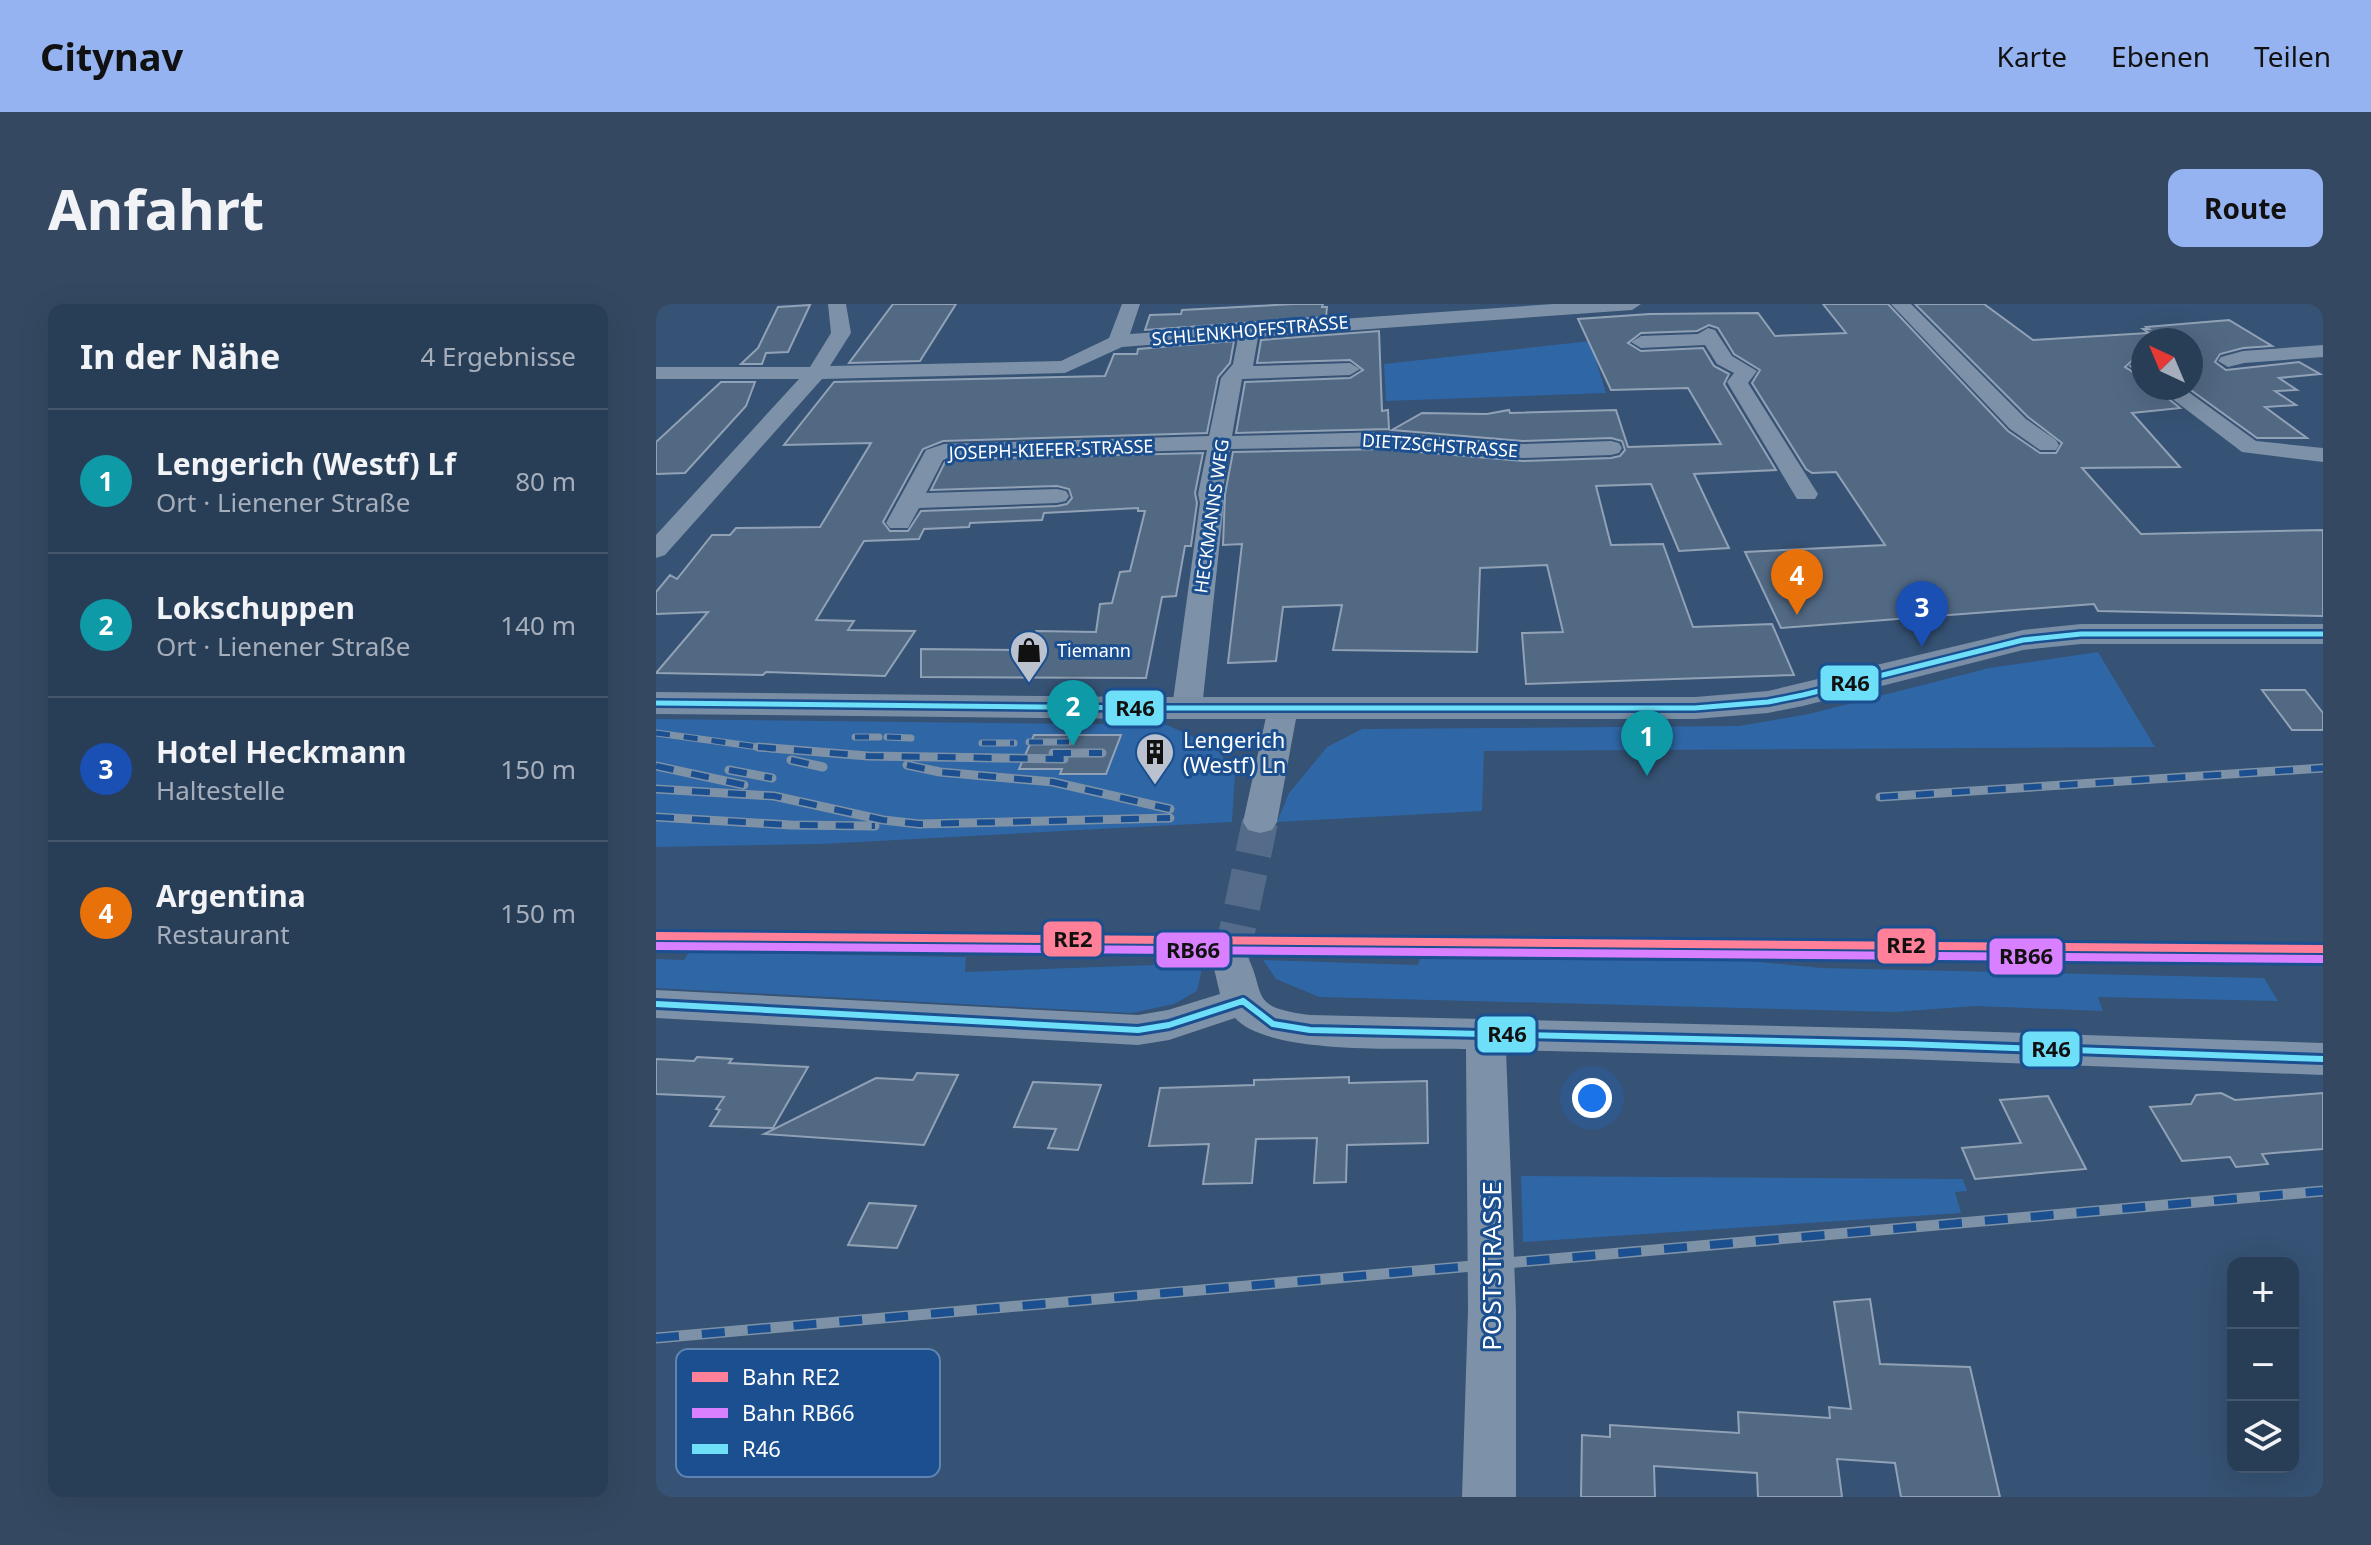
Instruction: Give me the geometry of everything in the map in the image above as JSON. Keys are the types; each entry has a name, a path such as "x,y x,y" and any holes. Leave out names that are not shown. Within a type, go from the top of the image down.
{"street":[{"path":"656,550 816,373 841,333 837,304"},
{"path":"1118,341 1131,304"},
{"name":"SCHLENKHOFFSTRASSE","path":"656,373 1073,374 1118,341 1249,330 1352,313 1632,304"},
{"path":"1900,304 2018,424 2048,445"},
{"name":"HECKMANNS WEG","path":"1187,708 1212,503 1210,494 1231,378 1243,366 1249,330"},
{"path":"1641,342 1710,336 1724,360 1747,371 1737,382 1806,494"},
{"path":"2228,361 2243,357 2323,351"},
{"path":"1236,373 1350,369"},
{"path":"2185,400 2250,447 2323,455"},
{"name":"DIETZSCHSTRASSE","path":"1221,443 1384,439 1523,451 1611,448"},
{"name":"JOSEPH-KIEFER-STRASSE","path":"899,523 934,455 952,449 1221,443"},
{"path":"911,501 1057,496"},
{"path":"656,703 1187,708 1729,707 1803,695 2023,640 2081,634 2323,634"},
{"path":"1260,822 1283,708"},
{"path":"1231,960 1234,982 1243,1001 1256,1016 1274,1026 1310,1030 2243,1054 2323,1059"},
{"path":"656,1004 1138,1030 1169,1025 1243,1001"},
{"name":"POSTSTRASSE","path":"1486,1035 1492,1310 1489,1497"}],"shaded area":[{"path":"1590,341 1606,393 1386,401 1384,364"},
{"path":"2098,652 2155,747 1484,751 1482,811 1277,822 1289,793 1327,747 1362,729 1739,726 1809,714 1989,668"},
{"path":"656,719 1167,725 1215,747 1235,773 1232,822 822,844 656,847"},
{"path":"689,952 966,957 965,972 1153,965 1156,959 1204,960 1197,991 1174,1004 1132,1013 656,988 656,959 684,960"},
{"path":"1420,959 1750,961 1821,968 2264,978 2278,1001 2098,997 2103,1011 1975,1006 1894,1012 1319,997 1276,979 1263,960 1418,965"},
{"path":"1521,1176 1963,1179 1967,1191 1955,1192 1961,1213 1523,1242"}],"building":[{"path":"893,304 956,304 920,361 849,363"},
{"path":"1323,304 1322,307 1327,307 1326,317 1145,330 1150,315 1181,314 1182,310"},
{"path":"1823,304 1888,304 2008,431 2040,453 2056,453 2062,443 2028,417 1915,304 1984,304 2033,340 2131,334 2131,362 2125,367 2131,371 2131,400 2170,400 2180,408 2132,413 2180,467 2082,468 2141,534 2323,530 2323,616 2098,611 2094,604 1781,628 1745,552 1885,545 1836,472 1812,473 1806,469 1752,383 1760,370 1734,354 1718,328 1709,325 1697,331 1641,333 1628,343 1641,351 1703,348 1714,366 1729,374 1724,384 1776,470 1694,474 1729,548 1679,551 1651,484 1596,486 1611,545 1663,544 1693,627 1772,624 1794,675 1526,684 1522,633 1563,632 1547,565 1480,568 1477,652 1333,650 1342,605 1283,607 1276,661 1228,663 1242,544 1223,545 1225,494 1233,452 1384,449 1523,461 1611,458 1620,456 1625,450 1622,441 1611,438 1523,441 1392,430 1422,413 1487,414 1509,410 1510,413 1616,410 1628,447 1721,444 1688,388 1611,390 1578,319 1650,314 1758,313 1775,336 1846,333"},
{"path":"810,305 788,352 766,353 762,364 741,364 758,348 778,307"},
{"path":"2229,320 2272,346 2243,348 2220,354 2215,362 2226,370 2299,362 2320,374 2279,378 2297,390 2275,391 2296,405 2265,407 2307,438 2257,438 2203,399 2203,328 2146,327"},
{"path":"1379,331 1382,411 1388,410 1389,429 1236,433 1245,382 1350,378 1363,370 1350,360 1257,363 1261,340"},
{"path":"1234,341 1230,363 1218,377 1207,433 943,441 923,449 883,522 890,531 908,531 921,511 1057,506 1067,504 1072,498 1069,489 1057,486 931,490 945,462 955,459 1203,453 1195,493 1197,503 1191,546 1185,546 1176,596 1162,597 1146,678 921,677 921,649 1019,650 1022,644 1029,644 1036,631 1096,632 1100,604 1112,603 1120,572 1130,571 1145,511 1138,511 1138,508 1044,513 1042,520 970,523 969,527 924,529 919,539 864,541 816,620 854,621 848,630 915,631 885,676 766,672 763,675 656,673 708,612 656,614 656,592 670,575 677,579 712,535 730,535 736,528 820,527 871,443 784,445 834,382 1105,376 1114,354 1137,354 1138,349"},
{"path":"721,382 755,382 746,406 685,473 656,474 656,442"},
{"path":"2262,690 2305,690 2323,713 2323,730 2292,730"},
{"path":"1034,735 1121,735 1106,774 1060,774 1062,769 1019,769"},
{"path":"697,1057 732,1059 729,1063 808,1067 773,1128 710,1126 724,1097 656,1094 656,1059 694,1061"},
{"path":"917,1073 958,1075 924,1145 764,1134 876,1078 913,1080"},
{"path":"1349,1077 1349,1083 1427,1081 1428,1143 1347,1145 1346,1182 1314,1183 1317,1138 1256,1139 1252,1183 1203,1184 1209,1144 1149,1146 1160,1088 1254,1085 1254,1080"},
{"path":"1033,1082 1101,1085 1078,1150 1048,1148 1056,1129 1014,1127"},
{"path":"2221,1093 2235,1100 2323,1093 2323,1149 2262,1154 2268,1164 2236,1167 2230,1157 2182,1161 2150,1107 2191,1104 2196,1095"},
{"path":"2048,1096 2086,1169 1975,1179 1962,1148 2021,1143 2000,1100"},
{"path":"869,1203 916,1206 897,1248 848,1245"},
{"path":"1870,1299 1880,1364 1970,1367 2000,1497 1901,1497 1895,1463 1837,1459 1842,1497 1758,1497 1757,1473 1654,1466 1655,1497 1581,1497 1582,1435 1610,1437 1610,1425 1739,1433 1738,1412 1830,1418 1829,1407 1851,1409 1834,1302"}],"tunnel":[{"path":"1231,960 1260,822"}],"railway":[{"path":"656,733 759,747"},
{"path":"855,737 879,737"},
{"path":"887,737 911,738"},
{"path":"1029,742 1069,742"},
{"path":"982,743 1014,743"},
{"path":"759,747 868,756 1064,759"},
{"path":"759,747 773,749"},
{"path":"1053,753 1102,753"},
{"path":"791,760 823,767"},
{"path":"907,765 940,772 1053,782 1170,809"},
{"path":"656,766 744,785"},
{"path":"1880,797 2323,768"},
{"path":"729,770 772,778"},
{"path":"656,789 774,796 883,820 919,824 1170,818"},
{"path":"656,817 791,825 875,826"},
{"path":"656,1338 2323,1191"}],"rail line":[{"name":"RE2","path":"656,936 2323,949"},
{"name":"RB66","path":"656,946 2323,959"}],"transit line":[{"name":"R46","path":"656,703 1145,708 1695,708 1768,702 1803,695 2023,640 2081,634 2323,634"},
{"name":"R46","path":"1243,1001 1273,1024 1310,1030 1905,1044 2323,1059"},
{"name":"R46","path":"656,1004 1138,1030 1169,1025 1243,1001"}],"place":[{"name":"Argentina","path":"1797,615"},
{"name":"Hotel Heckmann","path":"1922,647"},
{"name":"Tiemann","path":"1029,684"},
{"name":"Lokschuppen","path":"1073,746"},
{"name":"Lengerich (Westf) Lf","path":"1647,776"},
{"name":"Lengerich (Westf) Ln","path":"1155,786"}]}
